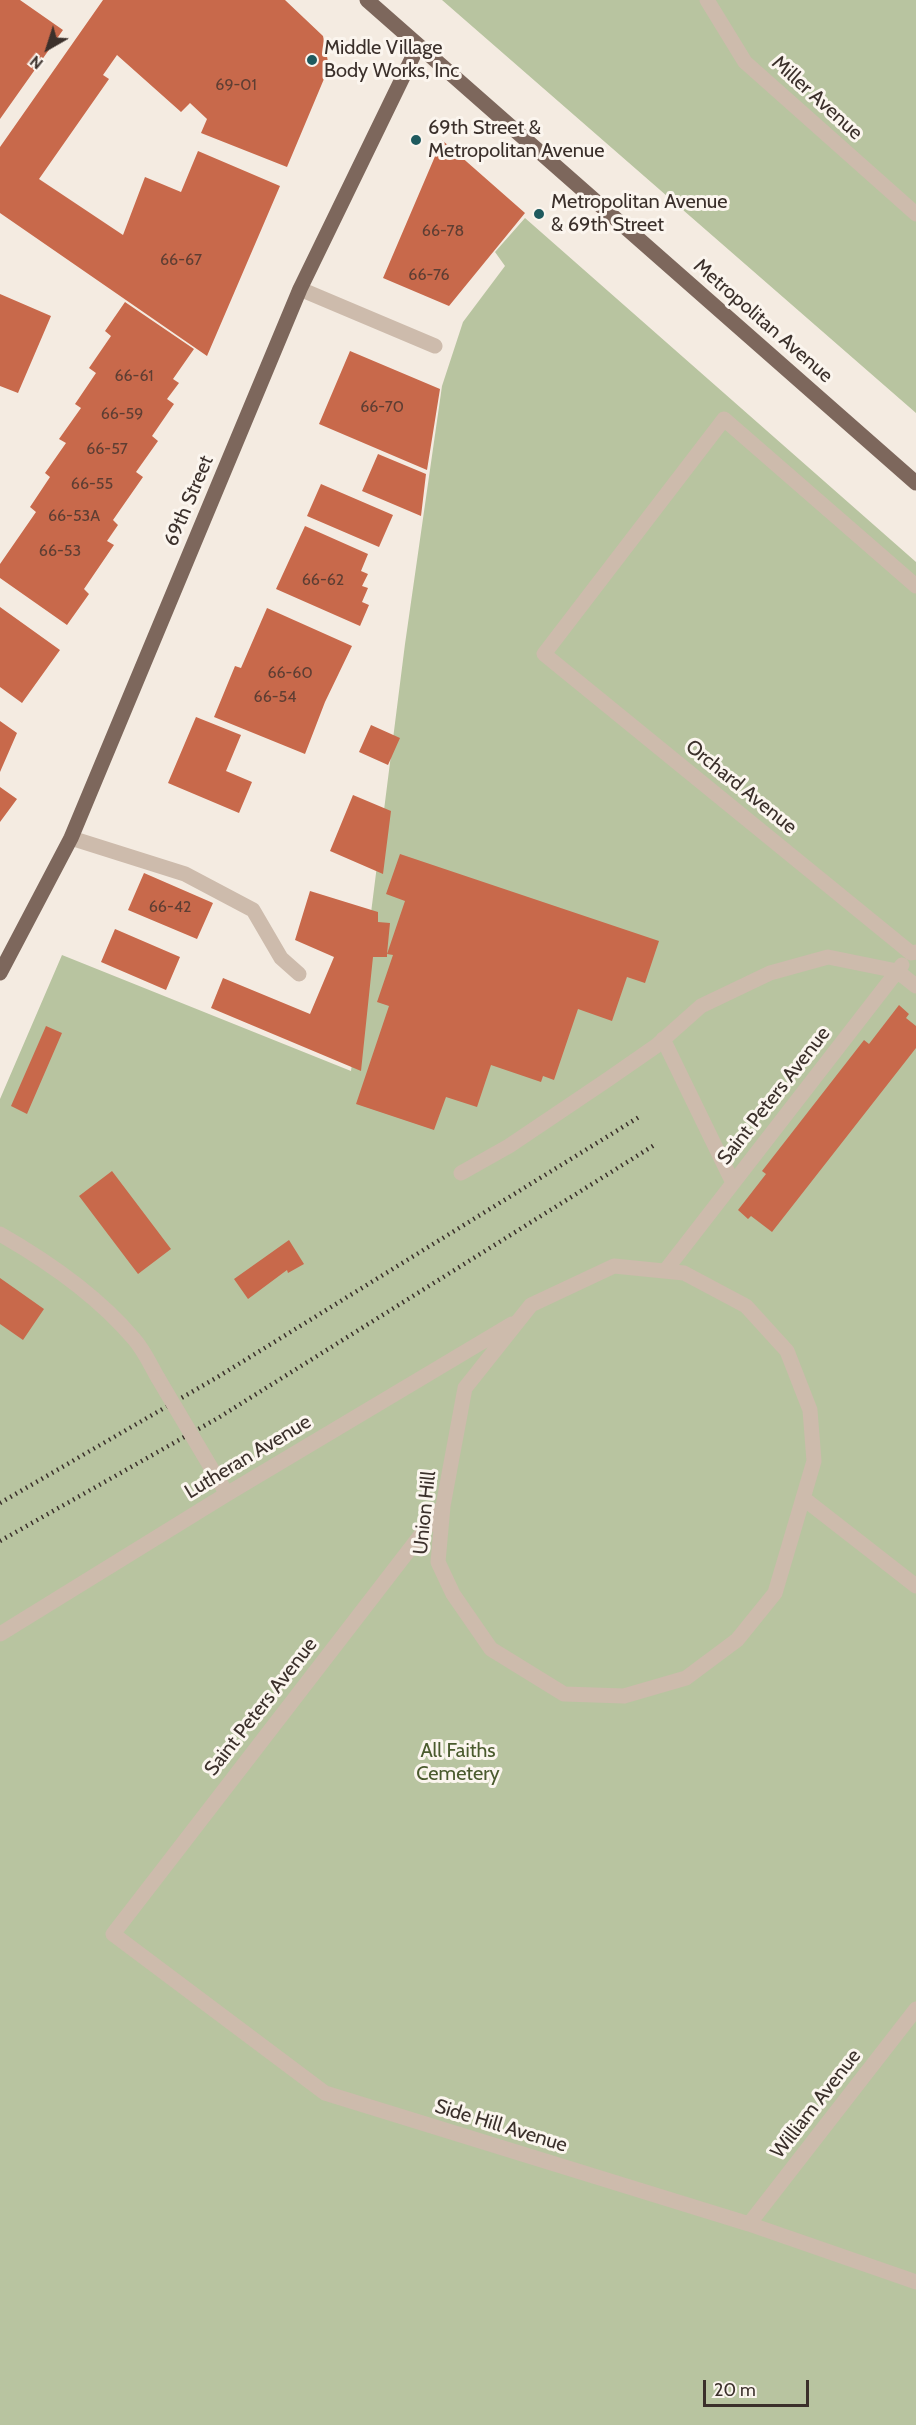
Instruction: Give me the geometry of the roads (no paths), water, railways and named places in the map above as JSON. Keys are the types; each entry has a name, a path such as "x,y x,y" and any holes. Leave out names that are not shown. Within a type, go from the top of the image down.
{"main road":[{"name":"Metropolitan Avenue","path":"367,0 916,483"},
{"name":"69th Street","path":"0,973 70,838 300,289 418,46"}],"lane":[{"name":"Miller Avenue","path":"707,0 745,62 916,214"},
{"path":"300,289 435,346"},
{"name":"Orchard Avenue","path":"914,950 544,654 724,419 916,586"},
{"path":"70,838 185,874 253,910 281,958 299,974"},
{"name":"Saint Peters Avenue","path":"665,1271 914,950"},
{"path":"461,1173 509,1146 663,1039 701,1006 770,973 828,957 897,971 916,986"},
{"path":"663,1039 733,1183"},
{"path":"0,1234 37,1255 87,1292 136,1340 226,1494"},
{"name":"Union Hill","path":"614,1266 684,1273 746,1305 787,1351 810,1410 814,1461 775,1593 737,1640 687,1678 624,1696 564,1694 491,1649 453,1594 438,1562 442,1506 465,1388 519,1319 531,1305 614,1266"},
{"name":"Lutheran Avenue","path":"0,1634 226,1494 519,1319"},
{"path":"803,1498 916,1586"},
{"name":"Saint Peters Avenue","path":"113,1934 442,1506"},
{"name":"Side Hill Avenue","path":"113,1934 325,2093 749,2224 916,2282"},
{"name":"William Avenue","path":"749,2224 916,2009"}],"railway":[{"path":"0,1503 216,1378 639,1117"},
{"path":"0,1541 218,1418 656,1144"}],"place":[{"name":"Middle Village Body Works, Inc","path":"312,60"},
{"name":"69th Street & Metropolitan Avenue","path":"416,140"},
{"name":"Metropolitan Avenue & 69th Street","path":"539,214"}],"park label":[{"name":"All Faiths Cemetery","path":"458,1762"}]}
